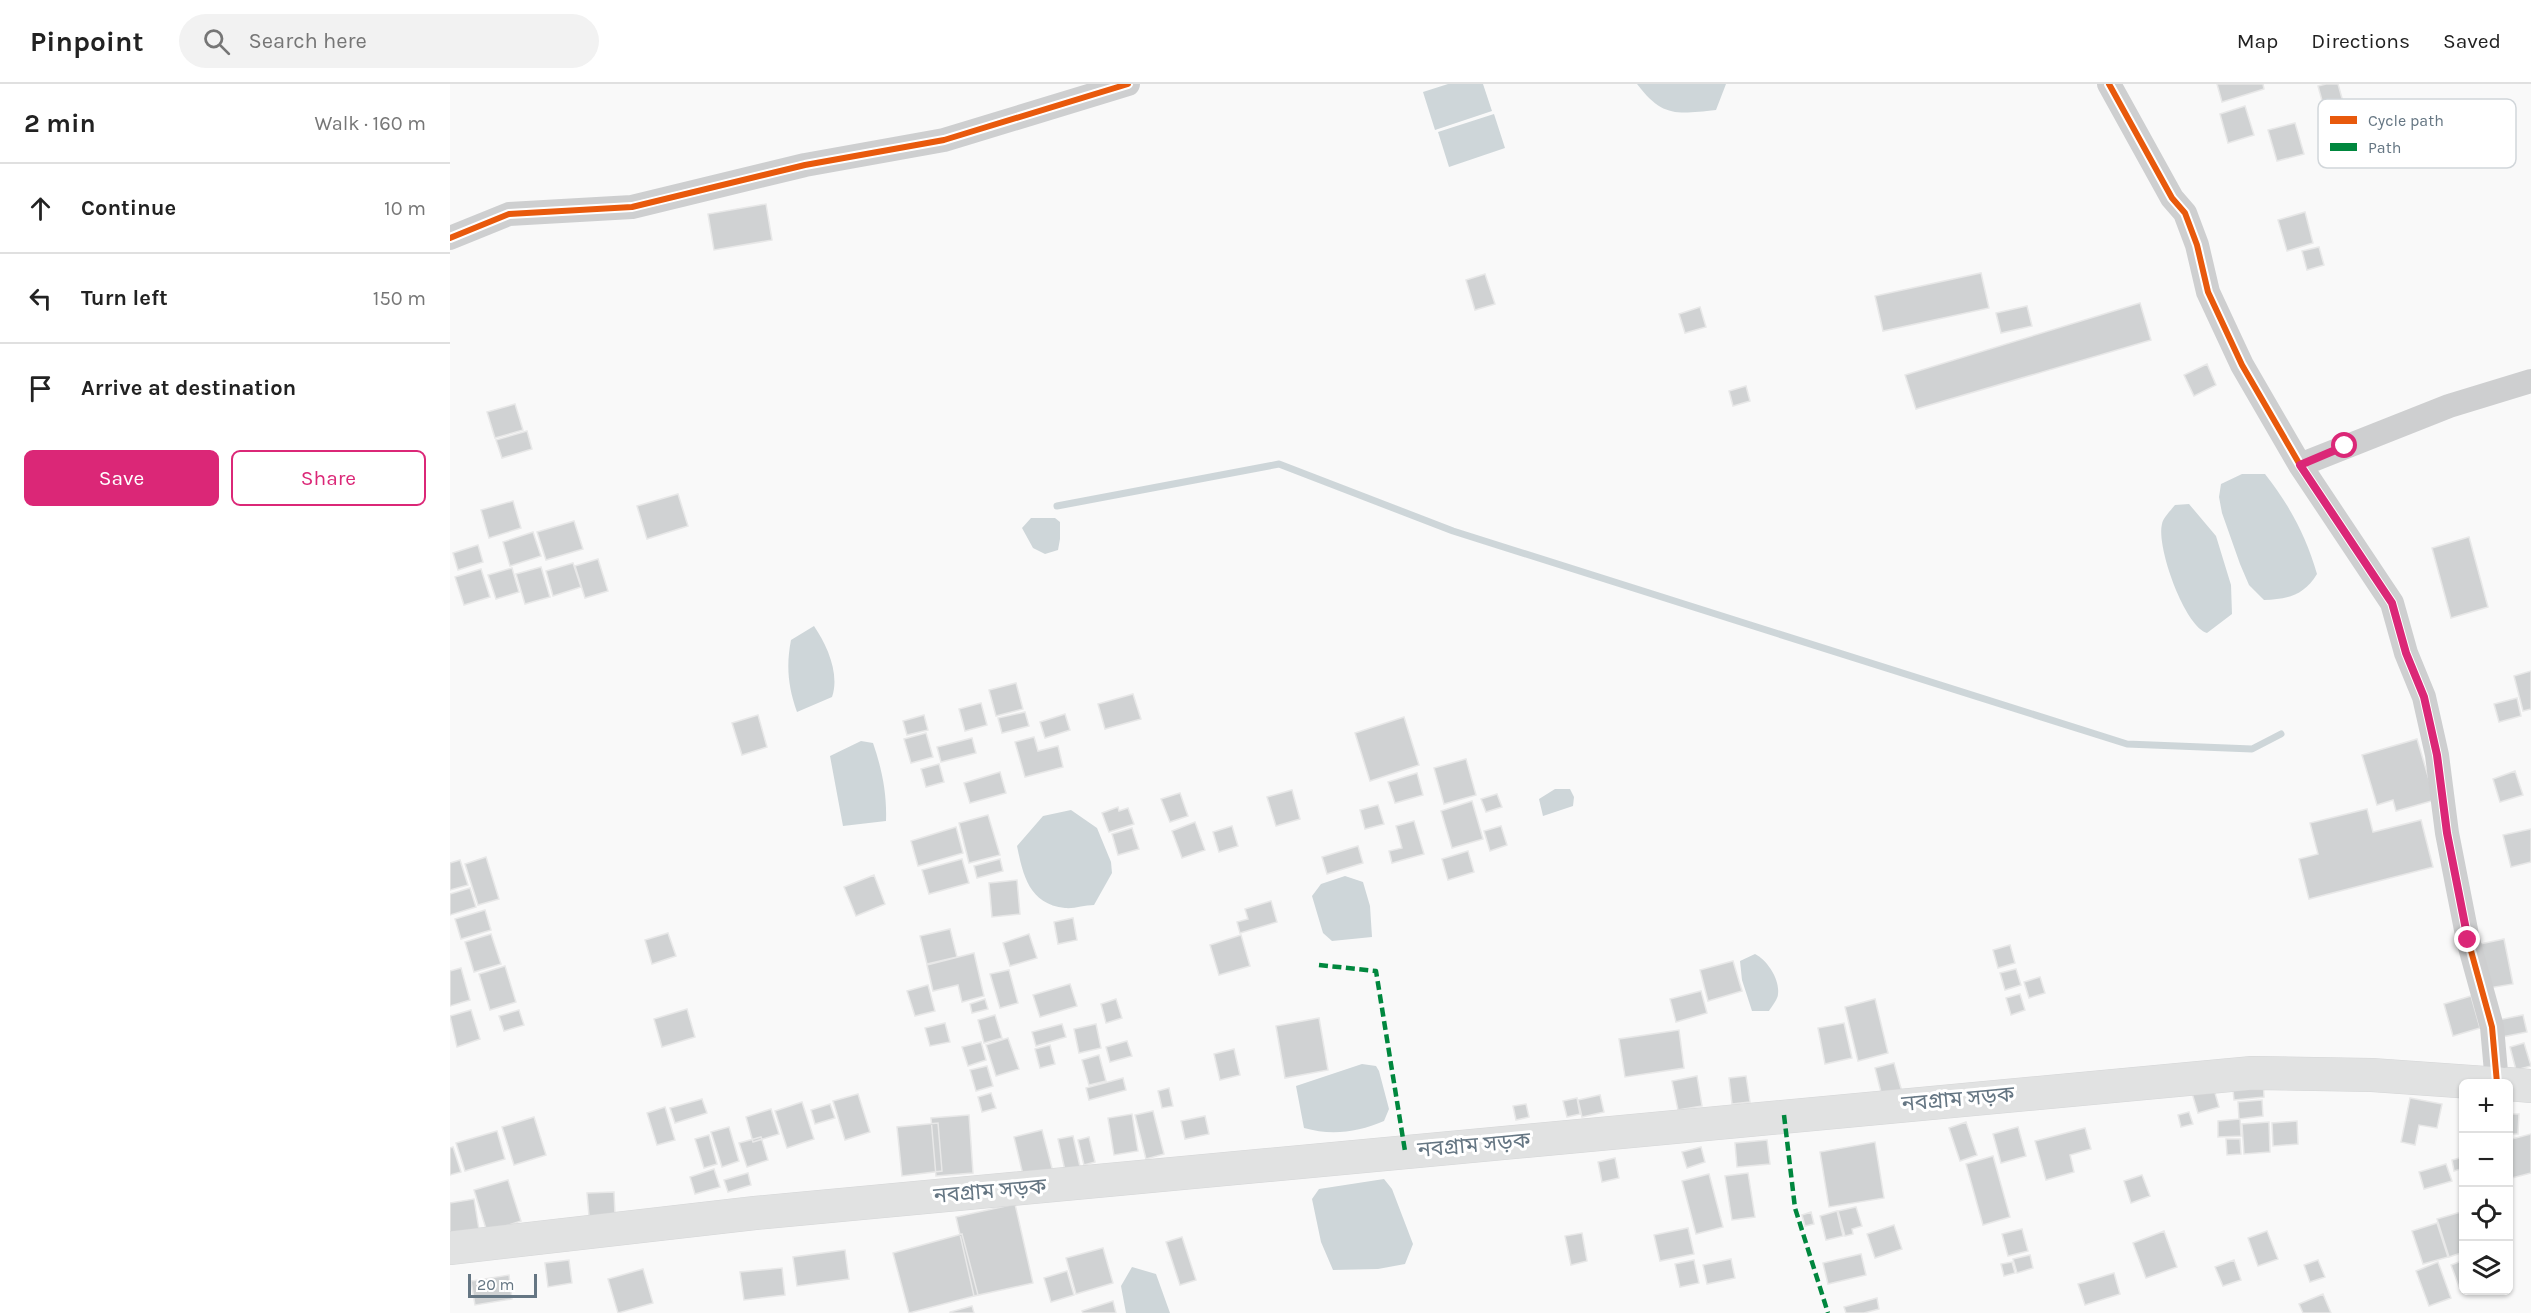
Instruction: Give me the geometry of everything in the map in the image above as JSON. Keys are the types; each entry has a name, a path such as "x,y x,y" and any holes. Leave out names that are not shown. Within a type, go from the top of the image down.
{"main road":[{"name":"নবগ্রাম সড়ক","path":"450,1248 755,1213 2242,1073 2372,1075 2459,1080"},
{"path":"2513,1084 2531,1086"}],"street":[{"path":"450,238 509,214 632,207 805,165 944,140 1128,84"},
{"path":"2109,84 2172,198 2185,213 2197,245 2208,292 2242,365 2300,465 2392,603 2406,653 2424,697 2437,755 2447,833 2468,940 2492,1028 2498,1079"},
{"path":"2300,465 2449,406 2531,381"}],"shaded area":[{"path":"1448,84 1483,84 1492,111 1435,130 1423,92"},
{"path":"1637,84 1726,84 1716,110 1681,112 1663,108 1655,103"},
{"path":"1494,114 1505,148 1449,167 1438,132"},
{"path":"2242,474 2265,474 2290,510 2308,547 2317,574 2307,587 2295,595 2264,600 2249,585 2222,513 2219,497 2221,484"},
{"path":"2189,504 2216,536 2231,585 2232,614 2207,633 2199,628 2190,617 2182,602 2163,550 2161,535 2167,514 2175,505"},
{"path":"1031,518 1055,518 1060,522 1058,550 1045,554 1033,548 1022,528"},
{"path":"814,626 831,660 834,688 832,697 797,712 789,676 791,640"},
{"path":"861,741 873,743 885,791 886,821 843,826 830,756"},
{"path":"1555,789 1570,789 1574,797 1573,806 1543,816 1539,799"},
{"path":"1071,810 1097,828 1111,862 1112,873 1094,905 1068,908 1043,901 1036,894 1025,877 1017,846 1043,816"},
{"path":"1345,876 1363,882 1370,906 1372,937 1332,941 1323,933 1312,896 1321,884"},
{"path":"1755,954 1768,965 1777,982 1778,996 1769,1011 1752,1011 1742,980 1740,961"},
{"path":"1362,1064 1376,1066 1379,1071 1389,1109 1384,1121 1345,1132 1325,1132 1304,1128 1296,1086"},
{"path":"1384,1179 1392,1189 1413,1244 1405,1264 1378,1269 1333,1270 1321,1242 1312,1199 1319,1189"},
{"path":"1132,1267 1156,1274 1170,1313 1126,1313 1121,1286"}],"building":[{"path":"2217,84 2263,84 2264,89 2222,102"},
{"path":"2338,84 2342,99 2322,99 2318,86"},
{"path":"2245,106 2254,135 2228,143 2220,114"},
{"path":"2295,123 2304,154 2277,161 2268,130"},
{"path":"766,204 772,240 714,250 708,214"},
{"path":"2305,212 2313,243 2287,251 2278,220"},
{"path":"2319,247 2324,265 2307,270 2302,251"},
{"path":"1981,273 1989,308 1883,331 1875,296"},
{"path":"1485,274 1495,304 1475,310 1466,280"},
{"path":"2140,303 2151,340 1916,409 1905,375"},
{"path":"2027,306 2032,326 2001,333 1996,313"},
{"path":"1700,307 1706,327 1685,333 1679,314"},
{"path":"2207,364 2216,385 2194,396 2184,375"},
{"path":"1746,386 1750,401 1733,406 1729,391"},
{"path":"515,404 523,430 495,438 487,412"},
{"path":"527,431 532,449 502,458 496,440"},
{"path":"678,494 688,526 647,539 637,506"},
{"path":"513,501 521,528 489,538 481,510"},
{"path":"574,521 583,549 546,560 537,532"},
{"path":"533,532 541,556 510,566 503,542"},
{"path":"2469,537 2488,607 2451,618 2432,548"},
{"path":"478,545 483,562 458,570 453,553"},
{"path":"598,559 608,591 585,598 575,566"},
{"path":"573,563 581,587 553,596 546,571"},
{"path":"541,567 550,597 525,604 516,574"},
{"path":"512,568 519,592 496,599 488,575"},
{"path":"481,569 490,597 464,605 455,577"},
{"path":"2531,671 2531,709 2523,711 2514,676"},
{"path":"1016,683 1023,709 996,716 989,690"},
{"path":"1133,694 1141,719 1105,729 1098,704"},
{"path":"2517,698 2521,716 2499,722 2494,704"},
{"path":"981,703 987,725 965,731 959,709"},
{"path":"1025,712 1029,726 1002,733 998,718"},
{"path":"1065,714 1070,730 1045,738 1040,722"},
{"path":"758,715 767,747 742,755 732,723"},
{"path":"924,715 928,730 907,735 903,721"},
{"path":"1404,717 1419,765 1370,781 1355,733"},
{"path":"926,733 933,757 911,763 904,739"},
{"path":"1034,737 1038,751 1058,746 1063,767 1025,777 1015,742"},
{"path":"972,738 976,753 941,762 937,747"},
{"path":"2417,739 2435,800 2396,811 2393,800 2377,805 2362,755"},
{"path":"1466,759 1476,795 1444,804 1434,768"},
{"path":"939,764 944,782 926,787 921,769"},
{"path":"2515,771 2523,795 2500,802 2493,779"},
{"path":"1000,772 1006,793 970,803 964,783"},
{"path":"1417,773 1423,795 1395,803 1388,782"},
{"path":"1292,790 1300,819 1276,826 1267,797"},
{"path":"1180,793 1188,816 1170,822 1161,799"},
{"path":"1497,794 1502,807 1486,812 1481,799"},
{"path":"1472,801 1483,839 1452,848 1441,811"},
{"path":"1378,805 1384,824 1365,829 1360,810"},
{"path":"1118,807 1119,811 1128,808 1134,824 1109,832 1102,813"},
{"path":"2367,809 2373,832 2421,820 2433,867 2309,899 2299,859 2318,854 2310,823"},
{"path":"988,815 1000,855 969,863 959,823"},
{"path":"1414,821 1424,854 1392,863 1389,851 1402,848 1396,826"},
{"path":"1195,822 1205,850 1182,858 1172,831"},
{"path":"1232,826 1238,846 1219,852 1213,832"},
{"path":"1501,826 1507,845 1490,851 1484,831"},
{"path":"956,827 963,853 918,866 911,841"},
{"path":"1132,828 1139,849 1118,855 1112,834"},
{"path":"2531,829 2531,862 2511,867 2503,835"},
{"path":"1358,846 1363,863 1327,874 1322,857"},
{"path":"1468,851 1474,872 1448,880 1442,859"},
{"path":"486,857 499,899 478,905 465,864"},
{"path":"962,859 969,883 929,894 922,870"},
{"path":"1000,859 1003,871 977,878 974,866"},
{"path":"460,860 468,885 450,890 450,863"},
{"path":"874,875 885,904 856,916 844,887"},
{"path":"1017,880 1020,914 992,917 989,883"},
{"path":"470,888 476,907 450,915 450,894"},
{"path":"1271,901 1277,922 1240,933 1237,922 1248,919 1245,909"},
{"path":"485,910 491,930 461,939 455,919"},
{"path":"1073,918 1077,940 1058,944 1054,922"},
{"path":"950,929 957,957 927,964 920,936"},
{"path":"668,933 676,956 652,964 645,940"},
{"path":"491,934 501,964 474,972 465,942"},
{"path":"1029,934 1037,958 1010,966 1003,943"},
{"path":"1241,935 1250,966 1219,975 1210,945"},
{"path":"2504,939 2513,984 2489,988 2480,944"},
{"path":"2010,945 2015,963 1998,968 1993,950"},
{"path":"974,953 984,996 962,1002 958,985 933,991 927,965"},
{"path":"1733,961 1742,991 1708,1001 1700,970"},
{"path":"505,966 516,1002 490,1010 479,974"},
{"path":"461,968 470,1000 450,1006 450,971"},
{"path":"2016,969 2021,985 2005,990 2000,973"},
{"path":"1009,970 1018,1003 1000,1008 990,974"},
{"path":"2040,977 2045,993 2029,998 2024,982"},
{"path":"1070,984 1077,1006 1040,1017 1033,995"},
{"path":"928,985 935,1011 915,1016 907,991"},
{"path":"1701,991 1707,1013 1676,1022 1670,999"},
{"path":"2020,994 2025,1010 2011,1015 2006,998"},
{"path":"2471,996 2480,1028 2453,1036 2444,1004"},
{"path":"985,999 988,1009 972,1013 970,1004"},
{"path":"1116,999 1122,1018 1106,1023 1101,1004"},
{"path":"1875,999 1888,1053 1858,1061 1845,1007"},
{"path":"687,1009 695,1037 662,1047 654,1019"},
{"path":"471,1010 480,1039 457,1047 450,1016"},
{"path":"519,1010 524,1025 504,1031 499,1016"},
{"path":"995,1015 1002,1038 984,1043 978,1020"},
{"path":"2523,1015 2527,1032 2502,1037 2498,1020"},
{"path":"1319,1018 1328,1070 1285,1078 1276,1026"},
{"path":"945,1023 950,1042 930,1046 925,1028"},
{"path":"1844,1023 1852,1058 1825,1064 1818,1028"},
{"path":"1062,1024 1066,1037 1036,1046 1032,1032"},
{"path":"1096,1024 1101,1048 1079,1053 1074,1029"},
{"path":"1679,1030 1684,1068 1625,1077 1619,1039"},
{"path":"1008,1038 1019,1069 996,1076 986,1045"},
{"path":"1127,1041 1132,1056 1110,1062 1106,1047"},
{"path":"981,1042 986,1060 968,1066 962,1047"},
{"path":"2524,1043 2531,1066 2516,1070 2510,1047"},
{"path":"1050,1045 1055,1064 1040,1068 1035,1049"},
{"path":"1234,1049 1240,1075 1220,1080 1214,1054"},
{"path":"1099,1055 1106,1081 1089,1085 1082,1060"},
{"path":"1894,1063 1902,1092 1882,1096 1875,1068"},
{"path":"987,1066 993,1086 976,1091 970,1070"},
{"path":"1697,1076 1702,1106 1678,1110 1672,1081"},
{"path":"1746,1076 1750,1102 1732,1104 1729,1078"},
{"path":"1123,1078 1126,1090 1089,1100 1086,1088"},
{"path":"2263,1078 2264,1097 2234,1100 2232,1080"},
{"path":"2213,1086 2219,1107 2198,1113 2192,1093"},
{"path":"1169,1088 1173,1106 1162,1108 1158,1091"},
{"path":"991,1093 996,1108 982,1112 978,1097"},
{"path":"858,1094 870,1132 845,1140 833,1101"},
{"path":"1600,1095 1604,1112 1582,1117 1578,1100"},
{"path":"1577,1098 1580,1114 1567,1117 1563,1101"},
{"path":"2410,1098 2442,1104 2437,1128 2419,1125 2415,1145 2401,1142"},
{"path":"702,1099 707,1113 675,1123 670,1108"},
{"path":"2262,1100 2263,1116 2239,1119 2238,1102"},
{"path":"802,1102 814,1139 787,1148 775,1111"},
{"path":"830,1104 835,1118 815,1124 811,1110"},
{"path":"1526,1104 1529,1117 1516,1120 1513,1106"},
{"path":"665,1107 675,1140 657,1145 647,1113"},
{"path":"771,1109 779,1134 753,1142 746,1117"},
{"path":"1153,1111 1164,1154 1146,1159 1135,1115"},
{"path":"2189,1112 2193,1124 2181,1127 2178,1115"},
{"path":"1132,1114 1138,1151 1114,1155 1108,1118"},
{"path":"2513,1114 2519,1114 2518,1134 2513,1134"},
{"path":"969,1115 973,1173 936,1176 931,1118"},
{"path":"1205,1116 1209,1134 1185,1139 1181,1121"},
{"path":"534,1117 546,1155 514,1165 502,1127"},
{"path":"2240,1119 2241,1136 2218,1137 2218,1121"},
{"path":"2297,1121 2298,1144 2273,1146 2272,1123"},
{"path":"1966,1122 1977,1155 1960,1161 1949,1128"},
{"path":"2269,1122 2270,1152 2244,1154 2242,1124"},
{"path":"938,1123 942,1171 902,1176 897,1127"},
{"path":"729,1127 739,1161 722,1167 711,1132"},
{"path":"2018,1127 2026,1156 2001,1163 1993,1134"},
{"path":"2085,1128 2091,1149 2070,1155 2074,1172 2046,1180 2035,1141"},
{"path":"1042,1130 1053,1172 1024,1179 1014,1137"},
{"path":"497,1131 505,1159 465,1171 456,1143"},
{"path":"2531,1134 2531,1173 2513,1178 2513,1139"},
{"path":"709,1135 717,1164 704,1168 695,1139"},
{"path":"1073,1136 1081,1171 1066,1175 1058,1139"},
{"path":"761,1137 768,1160 747,1167 739,1143"},
{"path":"1089,1137 1095,1162 1084,1165 1078,1140"},
{"path":"2226,1139 2240,1139 2241,1154 2227,1155"},
{"path":"1767,1140 1770,1164 1737,1167 1735,1143"},
{"path":"1875,1142 1884,1198 1829,1207 1820,1152"},
{"path":"453,1147 461,1172 450,1175 450,1148"},
{"path":"1701,1147 1705,1162 1687,1168 1682,1152"},
{"path":"1993,1156 2010,1217 1983,1225 1966,1164"},
{"path":"1615,1158 1619,1178 1602,1182 1598,1162"},
{"path":"2459,1158 2459,1170 2454,1171 2452,1160"},
{"path":"2446,1164 2452,1181 2424,1189 2419,1172"},
{"path":"714,1169 720,1187 695,1194 690,1177"},
{"path":"748,1173 751,1185 728,1192 724,1180"},
{"path":"1748,1173 1755,1217 1732,1220 1725,1176"},
{"path":"1709,1174 1723,1227 1696,1234 1682,1181"},
{"path":"2142,1175 2150,1196 2131,1203 2124,1181"},
{"path":"508,1180 521,1221 487,1232 474,1190"},
{"path":"614,1192 615,1215 589,1216 587,1193"},
{"path":"474,1199 481,1242 450,1247 450,1203"},
{"path":"1015,1204 1033,1283 974,1296 956,1217"},
{"path":"1856,1207 1862,1226 1852,1229 1853,1234 1845,1236 1838,1211"},
{"path":"1837,1211 1843,1236 1826,1240 1820,1216"},
{"path":"1811,1212 1814,1224 1805,1226 1802,1215"},
{"path":"2459,1212 2459,1254 2449,1257 2437,1219"},
{"path":"2437,1223 2448,1257 2423,1264 2412,1231"},
{"path":"1894,1225 1902,1249 1875,1258 1867,1234"},
{"path":"1688,1228 1694,1254 1660,1261 1654,1235"},
{"path":"2022,1229 2028,1251 2008,1256 2002,1234"},
{"path":"2164,1231 2177,1267 2146,1278 2133,1243"},
{"path":"2267,1231 2278,1259 2258,1266 2248,1238"},
{"path":"1582,1233 1587,1261 1571,1265 1565,1236"},
{"path":"962,1234 978,1295 909,1313 893,1253"},
{"path":"1182,1237 1196,1280 1180,1285 1166,1242"},
{"path":"1103,1248 1113,1283 1076,1294 1066,1258"},
{"path":"845,1250 849,1279 797,1286 793,1257"},
{"path":"1861,1254 1866,1275 1828,1284 1823,1263"},
{"path":"2030,1255 2033,1268 2017,1273 2013,1259"},
{"path":"1731,1259 1735,1278 1707,1284 1703,1265"},
{"path":"569,1260 572,1283 548,1287 545,1263"},
{"path":"1694,1260 1699,1283 1680,1287 1675,1264"},
{"path":"2234,1260 2241,1280 2223,1286 2215,1267"},
{"path":"2318,1260 2325,1277 2310,1282 2304,1265"},
{"path":"2012,1262 2015,1273 2004,1276 2001,1264"},
{"path":"2438,1262 2451,1298 2429,1306 2416,1271"},
{"path":"2459,1262 2459,1287 2451,1265"},
{"path":"782,1268 785,1295 744,1300 740,1272"},
{"path":"643,1269 653,1303 618,1313 608,1279"},
{"path":"1067,1271 1074,1295 1051,1302 1044,1278"},
{"path":"2114,1273 2120,1294 2085,1305 2078,1284"},
{"path":"509,1275 512,1299 475,1305 471,1281"},
{"path":"2323,1294 2331,1313 2303,1313 2299,1304"},
{"path":"1877,1298 1879,1309 1864,1313 1846,1313 1844,1307"},
{"path":"1113,1301 1116,1313 1083,1313 1082,1311"},
{"path":"972,1306 974,1313 950,1313 950,1312"}],"waterway":[{"path":"1057,506 1279,464 1453,531 2127,744 2252,749 2281,734"}],"marked path":[{"path":"1319,965 1376,971 1405,1151"},
{"path":"1784,1115 1795,1208 1828,1313"}],"cycle path":[{"path":"450,238 509,214 632,207 805,165 944,140 1128,84"},
{"path":"2109,84 2172,198 2185,213 2197,245 2208,292 2242,365 2300,465 2392,603 2406,653 2424,697 2437,755 2447,833 2468,940 2492,1027 2497,1079"}],"route":[{"path":"2345,446 2300,465 2333,511 2392,603 2406,653 2424,697 2437,755 2447,833 2468,940"}]}
